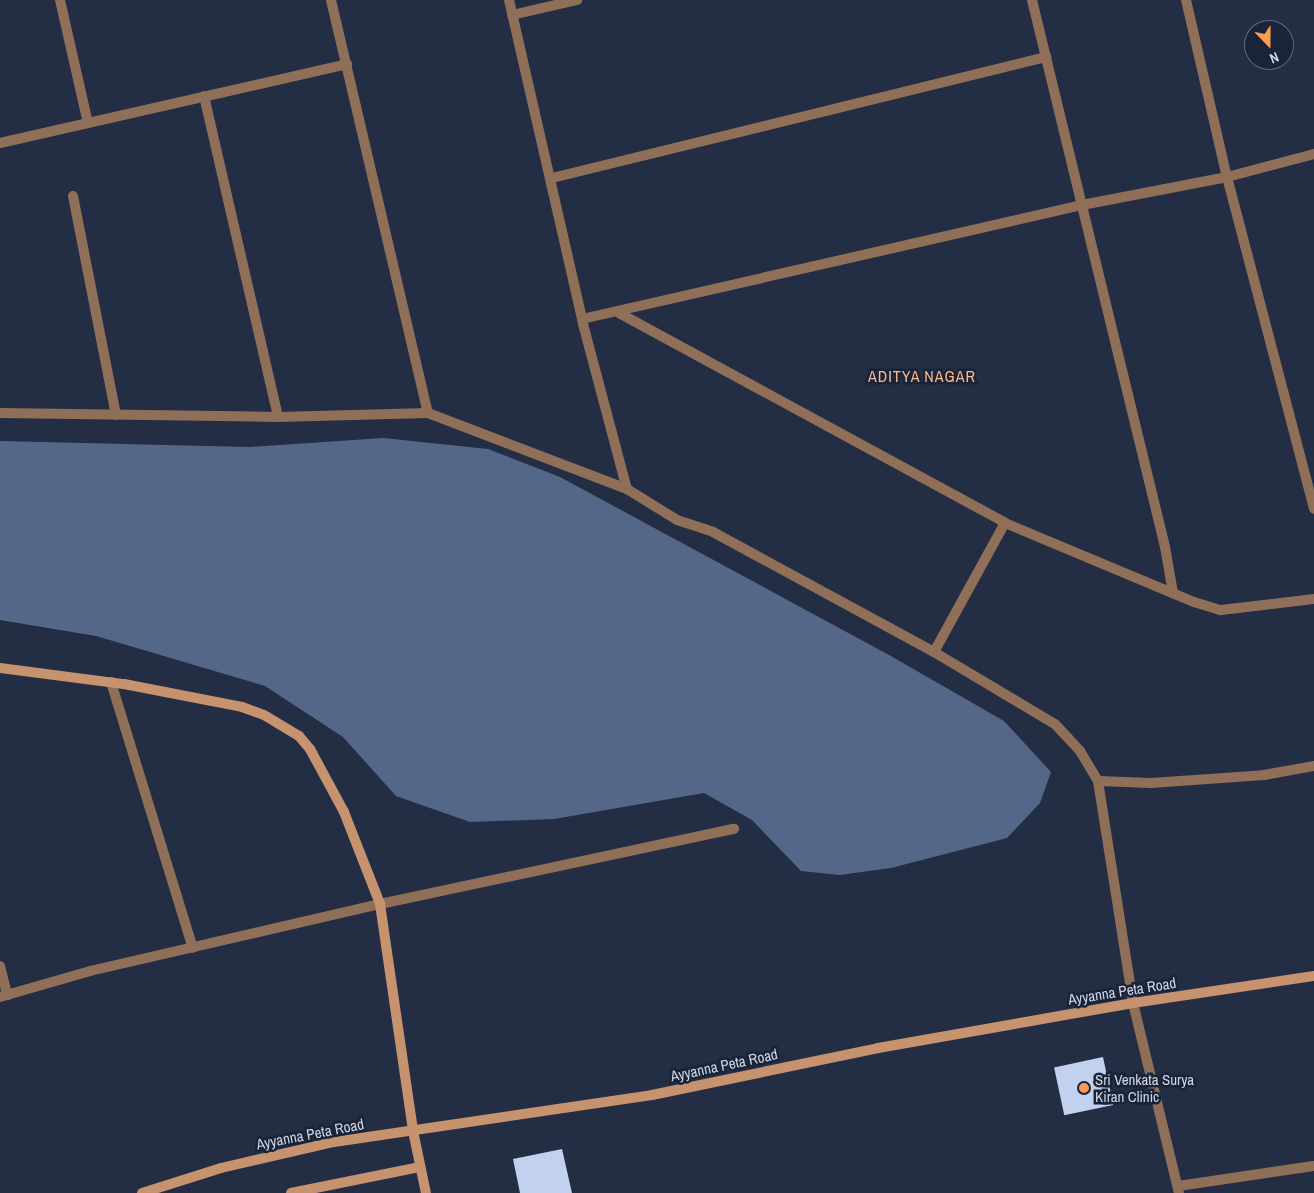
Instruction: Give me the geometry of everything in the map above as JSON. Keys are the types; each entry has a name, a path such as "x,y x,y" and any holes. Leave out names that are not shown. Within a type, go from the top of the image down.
{"street":[{"path":"60,0 88,123"},
{"path":"331,0 428,413"},
{"path":"509,0 552,178 582,319 627,489"},
{"path":"512,15 577,0"},
{"path":"1032,0 1165,547 1173,593"},
{"path":"1186,0 1226,177 1314,509"},
{"path":"552,178 1046,57"},
{"path":"0,143 347,64"},
{"path":"204,96 278,417"},
{"path":"582,319 619,313 1082,204 1226,177 1314,154"},
{"path":"74,196 116,415"},
{"path":"619,313 1005,523 1173,593 1221,610 1314,599"},
{"path":"0,413 278,417 428,413 627,489 677,520 713,532 934,652 1055,724 1080,751 1098,781 1133,1003 1179,1190 1314,1166"},
{"path":"934,652 1005,523"},
{"path":"0,668 111,682 242,707 264,714 299,736 310,748 344,812 380,904 413,1132 426,1193"},
{"path":"111,682 193,948"},
{"path":"1098,781 1151,783 1264,775 1314,766"},
{"path":"0,966 4,996 90,971 380,904 734,830"},
{"name":"Ayyanna Peta Road","path":"142,1193 221,1168 334,1142 413,1132 652,1095 878,1048 1133,1003 1314,976"},
{"path":"291,1193 420,1167"}],"water":[{"path":"383,438 488,449 560,477 889,655 1004,721 1051,772 1040,803 1007,838 891,868 840,875 801,871 752,820 704,793 554,819 470,822 396,796 343,737 265,686 96,636 0,620 0,441 249,447"}],"building":[{"path":"1103,1057 1113,1105 1064,1115 1054,1067"},
{"path":"562,1149 572,1193 520,1193 513,1159"}],"place":[{"name":"Sri Venkata Surya Kiran Clinic","path":"1084,1088"}],"district":[{"name":"ADITYA NAGAR","path":"922,376"}]}
